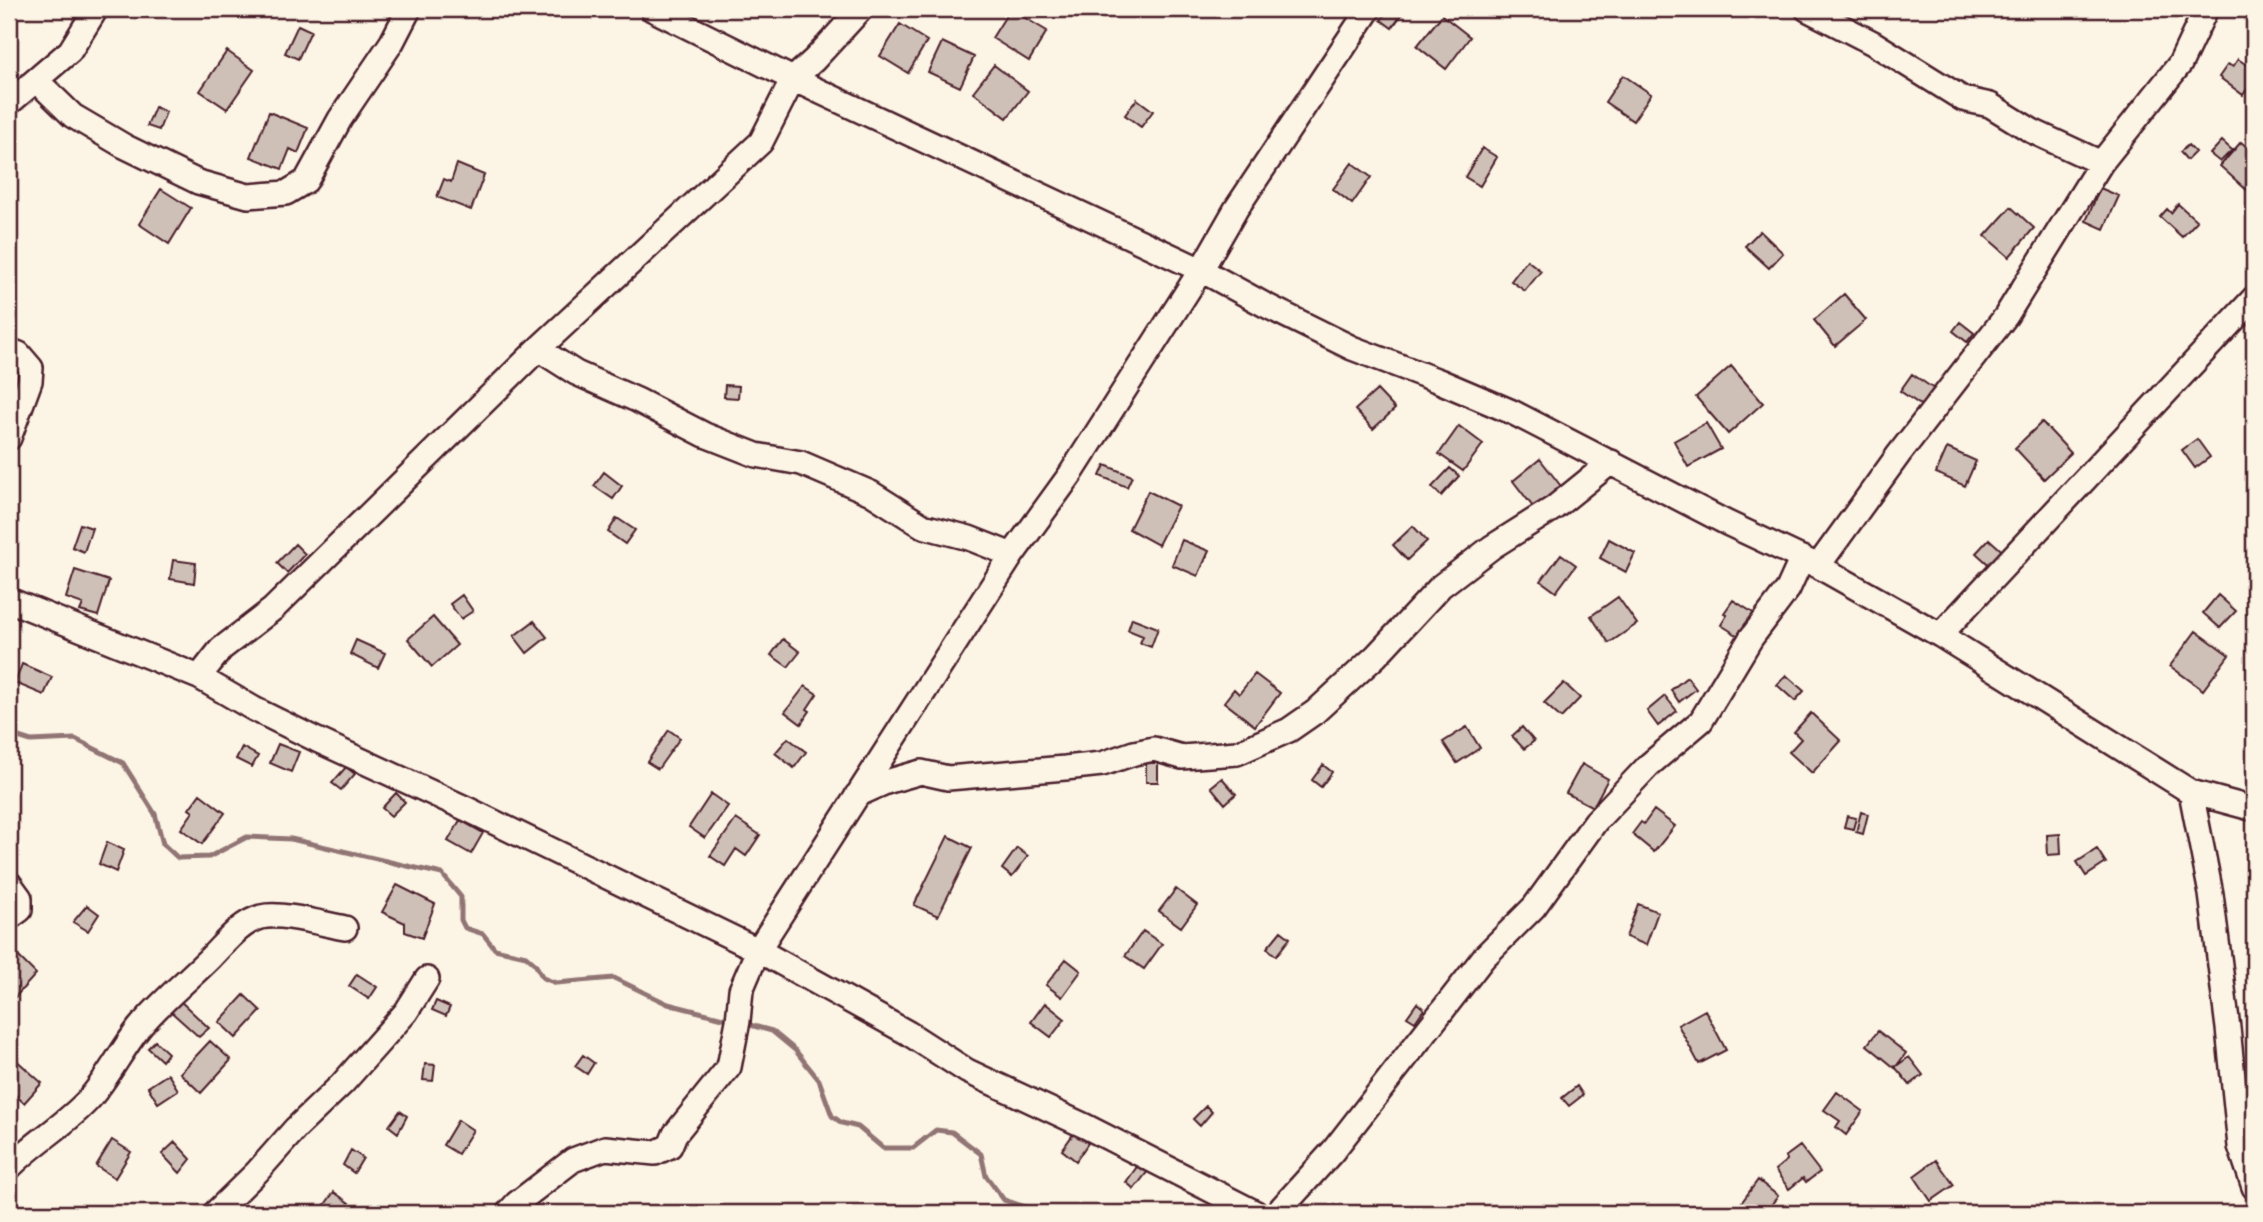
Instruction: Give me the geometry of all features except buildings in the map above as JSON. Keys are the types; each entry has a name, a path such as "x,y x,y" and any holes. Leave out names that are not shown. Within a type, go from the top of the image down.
{"street":[{"path":"9,103 70,51 96,9"},
{"path":"36,80 73,116 124,146 198,182 248,197 286,193 306,181 340,119 392,42 409,9"},
{"path":"652,9 793,79 1201,270 1352,348 1512,412 1727,523 1810,562 1940,635 2191,792 2254,808"},
{"path":"199,677 221,649 273,609 538,349 761,142 793,79 861,9"},
{"path":"508,1213 573,1160 605,1148 655,1153 670,1146 675,1134 729,1067 741,990 758,950 1012,555 1070,475 1201,270 1236,209 1368,9"},
{"path":"1807,9 1873,43 1964,99 1990,105 2032,131 2101,163"},
{"path":"1277,1213 1333,1151 1484,957 1534,906 1596,821 1649,765 1702,721 1751,638 1787,589 1899,454 2006,316 2101,163 2180,64 2206,9"},
{"path":"1940,635 2254,298"},
{"path":"538,349 576,373 705,435 756,455 801,463 871,493 923,526 969,538 1012,555"},
{"path":"9,350 19,354 31,368 30,381 9,438"},
{"path":"857,795 886,782 921,772 948,778 1065,768 1102,764 1134,753 1154,750 1182,757 1237,753 1289,730 1315,712 1376,656 1441,586 1493,547 1554,508 1611,462"},
{"path":"9,600 199,677 254,709 317,740 467,809 758,950 897,1027 968,1071 1256,1213"},
{"path":"2191,792 2211,894 2240,1146 2254,1187"},
{"path":"9,883 20,898 20,910 9,918"},
{"path":"9,1168 23,1153 52,1132 89,1099 139,1029 241,926 261,917 292,917 345,928"},
{"path":"215,1213 342,1084 407,1012 427,979"}],"waterway":[{"path":"9,734 31,741 75,739 123,763 155,814 163,844 178,858 209,857 247,837 291,839 442,874 461,897 461,920 465,928 483,934 495,949 526,956 535,964 543,978 556,983 614,978 668,1004 731,1020"},
{"path":"743,1023 772,1031 795,1050 819,1080 832,1116 842,1123 858,1127 883,1148 913,1148 936,1130 952,1132 981,1154 986,1176 1004,1200 1044,1213"}]}
